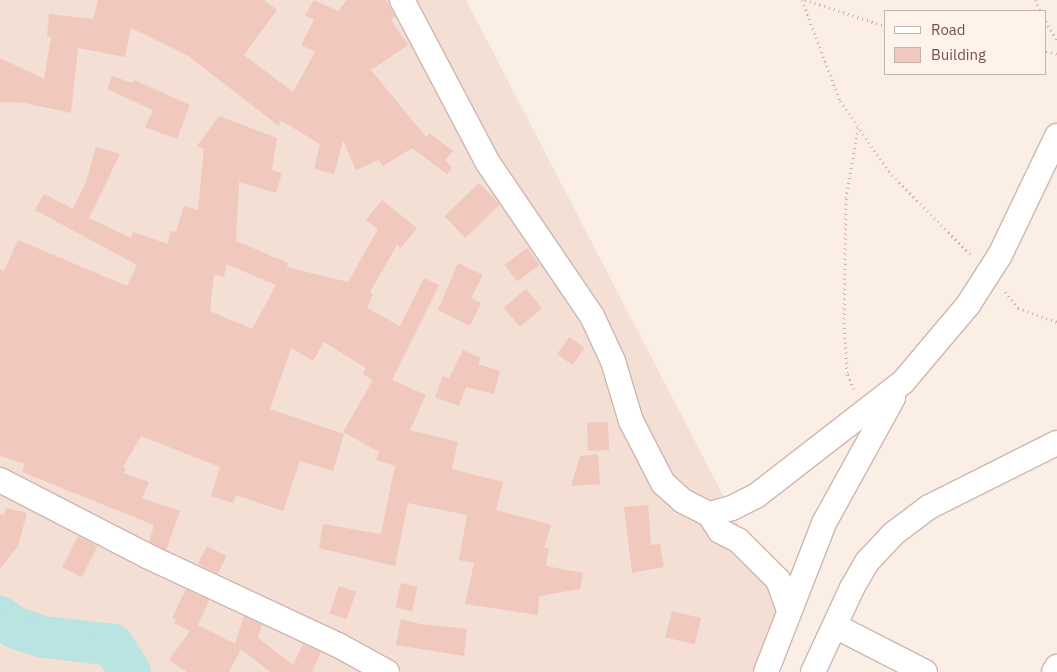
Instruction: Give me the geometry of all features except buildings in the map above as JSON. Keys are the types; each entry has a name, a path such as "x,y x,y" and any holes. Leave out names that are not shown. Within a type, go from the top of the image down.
{"street":[{"path":"402,0 488,163 592,316 613,361 631,421 663,483 682,501 709,514 720,531 738,540 778,580 789,610"},
{"path":"766,672 789,610 846,479 903,382 968,305 989,273 1057,136"},
{"path":"709,514 732,508 756,496 867,412 903,382"},
{"path":"813,672 868,562 893,534 929,507 1057,443"},
{"path":"0,480 145,555 338,645 387,672"},
{"path":"835,626 925,672"},
{"path":"1054,672 1057,667"}],"path":[{"path":"803,0 884,25"},
{"path":"803,0 840,101 892,175 989,273 1018,308 1057,322"},
{"path":"1047,22 1057,41"},
{"path":"858,128 846,198 844,351 847,373 867,412"}],"shaded area":[{"path":"0,0 466,0 784,613 763,672 0,672"}],"waterway":[{"path":"0,617 16,628 44,637 113,645 130,672"}]}
